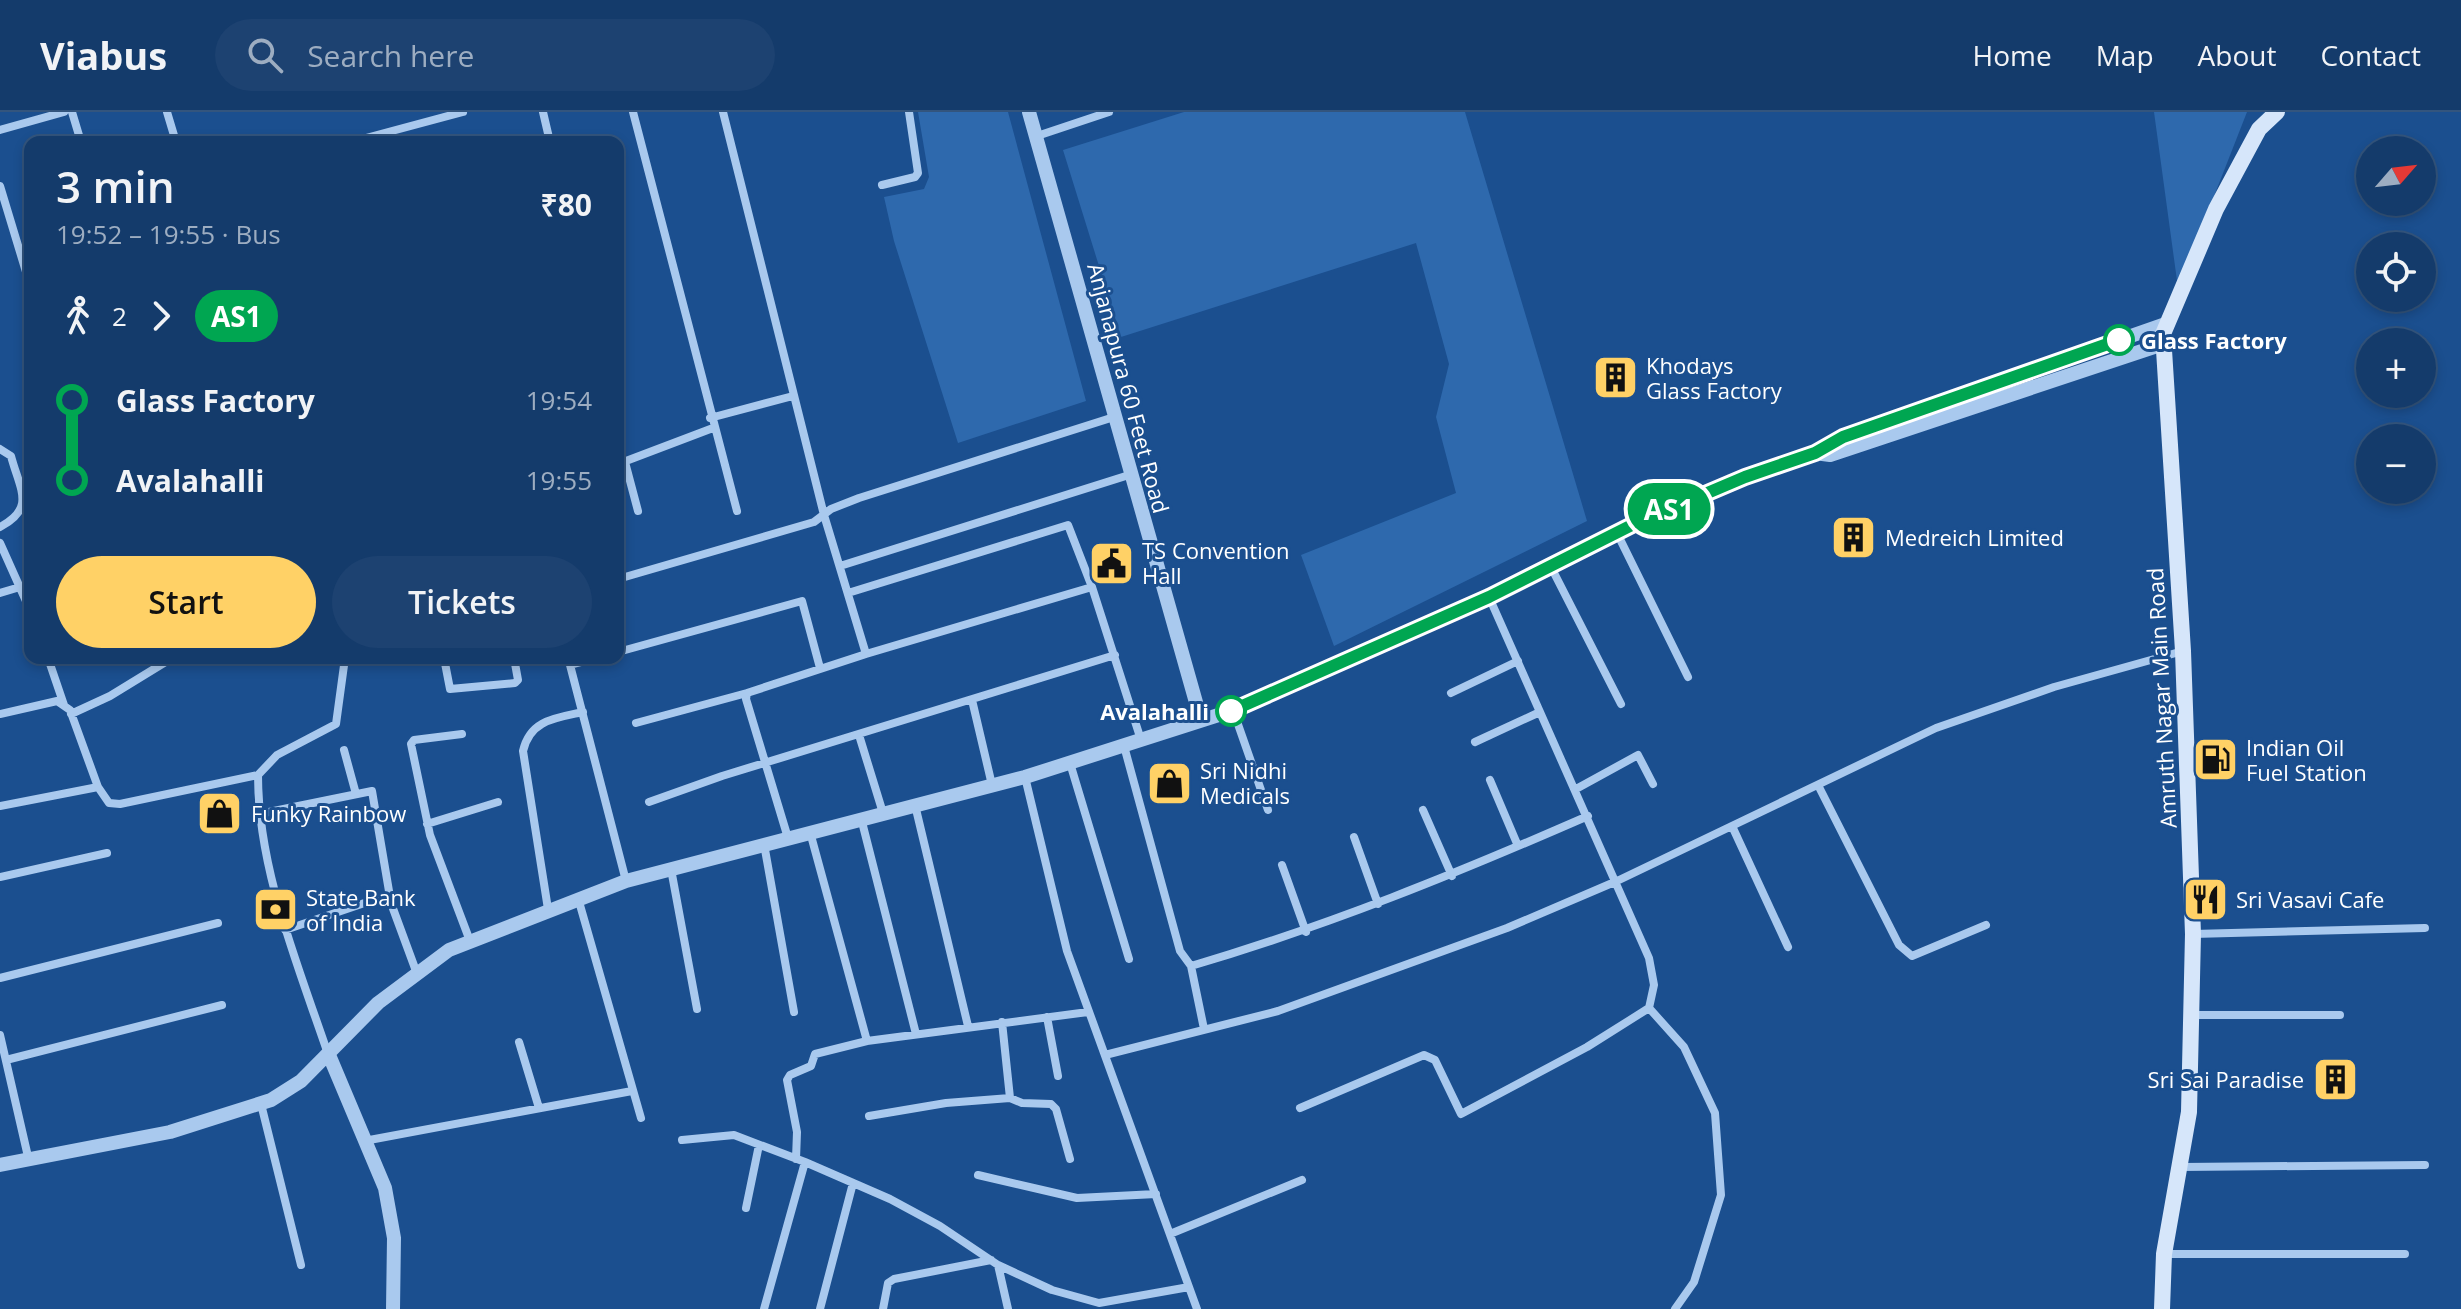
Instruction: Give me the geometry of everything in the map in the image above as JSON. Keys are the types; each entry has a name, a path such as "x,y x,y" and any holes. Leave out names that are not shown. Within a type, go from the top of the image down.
{"main road":[{"name":"Amruth Nagar Main Road","path":"2162,1309 2164,1254 2189,1112 2193,934 2183,651 2163,334 2216,209 2259,129 2277,112"}],"street":[{"path":"0,130 64,112"},
{"path":"72,112 79,136"},
{"path":"167,112 174,136"},
{"path":"373,136 463,112"},
{"path":"543,112 549,136"},
{"path":"633,112 737,511"},
{"path":"723,112 824,515 866,654"},
{"path":"882,185 915,177 918,173 909,112"},
{"name":"Anjanapura 60 Feet Road","path":"1029,112 1129,475 1201,720"},
{"path":"1037,136 1088,115 1109,112"},
{"path":"0,186 24,265"},
{"path":"0,1165 29,1162 170,1132 261,1104 301,1081 378,1003 416,971 470,941 548,909 626,881 1025,777 1233,710 1489,597 1550,564 1745,477 1815,453 1843,437 2168,323"},
{"path":"1815,453 1830,455 2163,344"},
{"path":"624,462 712,423 793,396"},
{"path":"624,577 814,522 859,498 1114,417"},
{"path":"0,449 11,456 24,503 18,518 0,527"},
{"path":"624,471 638,511"},
{"path":"840,566 1129,475"},
{"path":"848,593 1068,525 1092,587 1142,741"},
{"path":"1617,533 1688,677"},
{"path":"0,543 24,596"},
{"path":"1550,564 1621,704"},
{"path":"0,593 20,587"},
{"path":"636,723 747,693 820,668 1092,587"},
{"path":"1300,1108 1430,1055 1461,1114 1587,1047 1649,1008 1654,985 1649,958 1489,597"},
{"path":"624,650 802,601 820,668"},
{"path":"1105,1055 1278,1011 1507,928 1617,881 1936,728 2054,687 2183,651"},
{"path":"649,802 1115,655"},
{"path":"1451,693 1518,661"},
{"path":"50,664 98,787 109,803 120,804 258,775 277,755 336,724 344,664"},
{"path":"71,714 110,696 162,664"},
{"path":"445,664 450,689 515,683 518,680 515,664"},
{"path":"570,664 626,881"},
{"path":"747,693 746,699 788,838"},
{"path":"972,700 992,785"},
{"path":"0,714 57,701 64,705"},
{"path":"1233,710 1268,810"},
{"path":"548,909 523,751 533,727 545,720 583,712"},
{"path":"1475,742 1540,712"},
{"path":"462,734 414,740 411,744 427,824 470,941"},
{"path":"859,735 883,813"},
{"path":"1124,746 1180,951 1191,966 1204,1029"},
{"path":"344,750 356,794"},
{"path":"1576,789 1638,755 1653,784"},
{"path":"1070,763 1129,959"},
{"path":"258,775 259,814 285,930 329,1055 385,1188 394,1238 393,1309"},
{"path":"1025,777 1067,951 1197,1309"},
{"path":"1490,780 1518,846"},
{"path":"1818,785 1899,945 1912,956 1986,925"},
{"path":"0,806 98,787"},
{"path":"259,814 372,791 390,897 416,971"},
{"path":"427,824 498,802"},
{"path":"915,805 968,1026"},
{"path":"1423,810 1452,876"},
{"path":"1191,966 1306,932 1452,876 1588,816"},
{"path":"861,818 916,1034"},
{"path":"1732,826 1788,947"},
{"path":"810,832 867,1041"},
{"path":"1354,837 1378,904"},
{"path":"764,844 794,1012"},
{"path":"0,877 107,853"},
{"path":"1282,865 1306,932"},
{"path":"671,869 697,1009"},
{"path":"285,930 385,895 390,897"},
{"path":"578,898 641,1118"},
{"path":"0,978 218,923"},
{"path":"2193,934 2425,928"},
{"path":"6,1060 222,1005"},
{"path":"1649,1008 1684,1047 1715,1113 1721,1195 1694,1282 1675,1309"},
{"path":"764,1309 801,1161 787,1080 790,1075 811,1066 815,1054 867,1041 1088,1012"},
{"path":"2191,1015 2340,1015"},
{"path":"1047,1017 1058,1076"},
{"path":"1002,1022 1010,1098"},
{"path":"0,1035 29,1162"},
{"path":"519,1042 539,1108"},
{"path":"364,1141 632,1091"},
{"path":"869,1116 946,1103 1010,1098 1022,1103 1051,1104 1056,1109 1070,1159"},
{"path":"261,1104 301,1265"},
{"path":"682,1140 734,1135 801,1161 940,1226 995,1262 1052,1290 1099,1306 1189,1287"},
{"path":"746,1208 759,1145"},
{"path":"2181,1167 2425,1165"},
{"path":"978,1175 1077,1198 1156,1194"},
{"path":"1170,1234 1302,1180"},
{"path":"820,1309 853,1183"},
{"path":"2164,1254 2405,1254"},
{"path":"883,1309 888,1283 894,1279 995,1262"},
{"path":"995,1262 1008,1309"}],"shaded area":[{"path":"918,112 1008,112 1086,401 958,443 894,241 884,197 924,189 929,177"},
{"path":"1184,112 1465,112 1587,521 1334,646 1301,555 1456,493 1436,417 1449,364 1416,243 1121,337 1063,150"},
{"path":"2154,112 2247,112 2178,288"}],"bus line":[{"name":"AS1","path":"1231,711 1489,597 1632,525 1745,477 1815,453 1825,444 1843,437 2119,340"}],"place":[{"name":"Glass Factory","path":"2119,340"},
{"name":"Khodays Glass Factory","path":"1615,378"},
{"name":"Medreich Limited","path":"1854,537"},
{"name":"TS Convention Hall","path":"1111,563"},
{"name":"Avalahalli","path":"1231,711"},
{"name":"Indian Oil Fuel Station","path":"2215,760"},
{"name":"Sri Nidhi Medicals","path":"1169,783"},
{"name":"Funky Rainbow","path":"220,813"},
{"name":"Sri Vasavi Cafe","path":"2205,899"},
{"name":"State Bank of India","path":"275,910"},
{"name":"Sri Sai Paradise","path":"2335,1079"}]}
